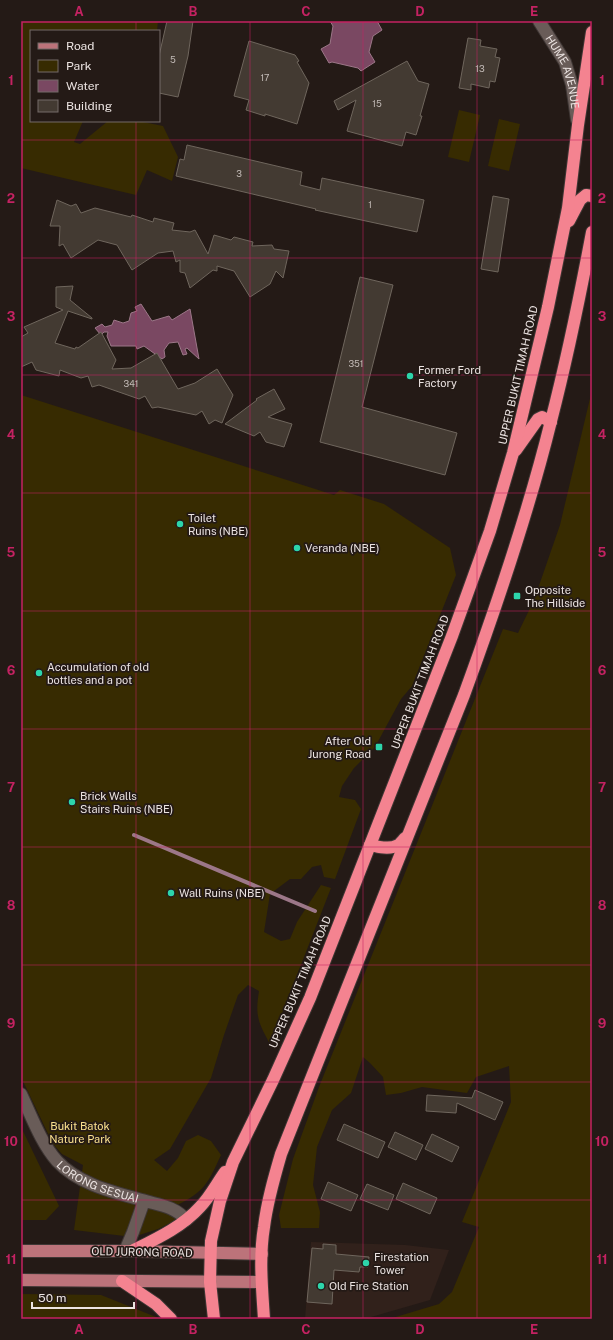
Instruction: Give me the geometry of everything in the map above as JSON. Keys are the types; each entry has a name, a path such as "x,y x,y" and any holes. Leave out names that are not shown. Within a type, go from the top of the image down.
{"highway":[{"name":"UPPER BUKIT TIMAH ROAD","path":"214,1319 210,1282 211,1241 220,1201 232,1162 273,1080 310,998 457,622 490,531 513,453 548,307 568,208 578,125 592,32"},
{"path":"562,237 580,200 586,195 592,196"},
{"path":"264,1319 261,1282 263,1228 266,1209 281,1154 477,660 510,561 551,422 579,303 592,232"},
{"path":"513,453 538,419 542,417 551,422"},
{"path":"370,845 379,848 397,846 407,836"},
{"path":"129,1251 154,1240 186,1220 202,1206 232,1162"},
{"path":"122,1281 156,1304 171,1319"}],"main road":[{"name":"OLD JURONG ROAD","path":"21,1251 129,1251 262,1254"},
{"path":"21,1280 261,1282"}],"street":[{"name":"HUME AVENUE","path":"539,21 565,62 572,85 578,125"},
{"name":"LORONG SESUAI","path":"21,1094 49,1150 57,1161 70,1173 93,1185 168,1207 186,1220"},
{"name":"LORONG SESUAI","path":"129,1251 133,1232 144,1201"}],"shaded area":[{"path":"311,1242 405,1245 449,1250 430,1300 364,1319 305,1319"}],"green space":[{"path":"21,21 158,21 157,30 30,30 30,122 83,122 74,142 80,144 107,122 143,122 163,126 178,157 172,181 147,170 136,195 21,168"},
{"path":"459,110 480,115 469,162 448,157"},
{"path":"499,119 520,124 509,171 488,166"},
{"path":"592,390 592,1319 389,1319 439,1304 452,1292 479,1227 462,1222 511,1102 509,1066 476,1077 467,1093 422,1087 401,1093 386,1095 383,1077 363,1057 351,1093 332,1110 317,1147 313,1185 320,1212 319,1228 281,1228 279,1215 293,1159 319,1087 503,629 518,633 534,600 560,525"},
{"name":"Bukit Batok Nature Park","path":"21,395 334,495 340,490 384,504 450,548 456,575 412,686 401,699 375,747 354,768 342,786 339,797 355,800 361,809 335,879 324,877 321,865 312,867 301,879 290,879 270,894 264,932 281,941 290,939 297,922 321,885 331,888 270,1044 258,1019 257,1007 259,991 248,985 238,995 211,1078 170,1149 154,1160 167,1171 178,1158 186,1141 198,1135 211,1141 221,1155 213,1173 199,1191 175,1206 184,1216 158,1229 133,1237 74,1230 83,1165 62,1154 53,1144 21,1077"},
{"path":"21,1127 59,1206 46,1220 21,1220"},
{"path":"21,1294 101,1295 161,1319 21,1319"}],"water":[{"path":"330,21 377,21 382,30 373,36 369,52 375,62 361,71 358,68 332,62 329,63 321,49 330,44 333,26"},
{"path":"141,304 152,321 169,316 172,320 190,309 199,359 187,348 185,349 187,354 183,355 178,342 169,343 164,350 165,357 162,359 144,346 137,349 136,346 111,346 107,336 108,332 104,332 101,335 95,328 102,324 105,327 112,325 114,320 123,323 129,321 131,313 137,311 135,307"}],"building":[{"path":"167,21 193,21 188,56 178,97 160,93 160,52"},
{"path":"468,38 481,40 480,46 497,49 495,57 500,58 495,82 490,81 489,88 471,84 471,90 459,88"},
{"path":"249,41 295,55 299,61 297,62 309,83 297,124 246,110 249,100 234,96"},
{"path":"407,61 418,81 429,84 416,135 406,132 402,146 347,131 356,100 338,110 334,101"},
{"path":"187,145 302,172 300,185 320,190 322,178 424,200 417,232 315,210 316,209 176,176 180,159 184,160"},
{"path":"493,196 509,199 498,272 481,269"},
{"path":"57,200 71,206 76,204 81,213 95,208 131,217 132,215 153,222 154,218 174,223 172,230 190,232 195,230 208,254 214,235 231,240 234,237 253,242 252,246 272,245 274,249 289,251 283,278 276,271 270,284 250,297 234,271 217,266 217,271 213,270 190,288 185,273 180,272 180,260 176,262 173,251 158,253 132,270 117,245 98,240 71,258 63,244 59,246 60,226 50,226"},
{"path":"360,277 393,285 362,407 457,433 445,475 320,442"},
{"path":"73,286 70,300 92,319 68,311 55,343 75,349 101,332 116,360 112,369 131,368 157,353 178,389 195,383 217,369 233,395 222,423 215,420 209,424 202,411 196,415 158,407 152,408 145,396 139,399 99,385 92,387 88,376 81,378 60,370 59,376 36,370 32,362 21,367 21,337 28,333 24,327 63,310 56,307 56,287"},
{"path":"274,389 285,409 268,417 292,424 284,447 266,442 260,432 254,436 225,424 257,400 256,399"},
{"path":"475,1090 503,1102 495,1120 457,1103 456,1113 426,1111 427,1095 472,1098"},
{"path":"344,1124 385,1142 378,1158 337,1140"},
{"path":"395,1132 423,1145 416,1160 388,1147"},
{"path":"432,1134 459,1147 452,1162 425,1149"},
{"path":"328,1182 358,1195 351,1211 321,1199"},
{"path":"403,1183 437,1198 430,1214 396,1199"},
{"path":"367,1184 394,1195 388,1210 360,1199"},
{"path":"323,1244 336,1245 336,1254 369,1257 368,1267 360,1267 359,1272 334,1270 332,1304 307,1302 312,1248 323,1249"}],"waterway":[{"path":"134,835 315,911"}],"place":[{"name":"Former Ford Factory","path":"410,376"},
{"name":"Toilet Ruins (NBE)","path":"180,524"},
{"name":"Veranda (NBE)","path":"297,548"},
{"name":"Opposite The Hillside","path":"517,596"},
{"name":"Accumulation of old bottles and a pot","path":"39,673"},
{"name":"After Old Jurong Road","path":"379,747"},
{"name":"Brick Walls Stairs Ruins (NBE)","path":"72,802"},
{"name":"Wall Ruins (NBE)","path":"171,893"},
{"name":"Firestation Tower","path":"366,1263"},
{"name":"Old Fire Station","path":"321,1286"}]}
